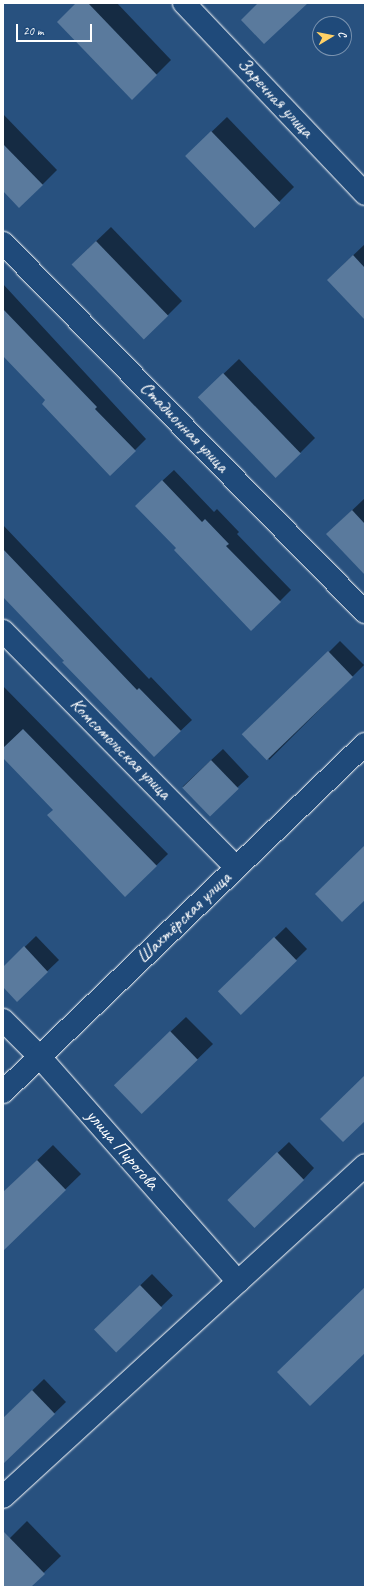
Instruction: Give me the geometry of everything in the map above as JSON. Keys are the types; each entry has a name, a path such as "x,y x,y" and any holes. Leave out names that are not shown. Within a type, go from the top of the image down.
{"street":[{"name":"Заречная улица","path":"184,3 365,194"},
{"name":"Стадионная улица","path":"3,243 365,612"},
{"name":"Комсомольская улица","path":"3,631 236,867"},
{"name":"Шахтёрская улица","path":"3,1092 365,744"},
{"name":"улица Пирогова","path":"3,1020 39,1056 238,1282"},
{"path":"3,1497 365,1165"}],"building":[{"path":"76,3 88,3 157,75 132,100 57,22"},
{"path":"258,3 308,3 264,44 241,20"},
{"path":"211,131 280,203 255,228 185,156"},
{"path":"3,144 43,185 19,208 3,191"},
{"path":"96,241 168,316 144,339 72,265"},
{"path":"353,255 365,268 365,320 327,280"},
{"path":"3,309 97,407 95,409 136,451 110,476 42,404 45,400 3,356"},
{"path":"223,373 301,454 276,478 198,397"},
{"path":"162,480 202,522 205,519 229,544 226,546 281,602 251,631 174,550 176,548 135,506"},
{"path":"352,510 365,524 365,575 326,534"},
{"path":"3,549 137,690 139,688 181,731 154,757 62,662 64,661 3,597"},
{"path":"328,651 353,677 267,760 242,734"},
{"path":"23,729 157,866 125,897 47,815 53,810 3,758 3,748"},
{"path":"211,760 239,789 210,817 182,788"},
{"path":"365,845 365,900 342,922 315,894"},
{"path":"274,937 297,961 241,1015 218,991"},
{"path":"24,946 48,972 17,1002 3,987 3,967"},
{"path":"170,1031 198,1060 142,1114 114,1085"},
{"path":"365,1075 365,1121 343,1142 320,1119"},
{"path":"277,1152 304,1180 254,1228 227,1200"},
{"path":"37,1160 66,1190 3,1251 3,1192"},
{"path":"140,1285 162,1308 116,1352 94,1329"},
{"path":"365,1287 365,1353 310,1406 277,1372"},
{"path":"32,1390 55,1414 3,1464 3,1418"},
{"path":"3,1531 45,1574 31,1587 3,1587"}]}
